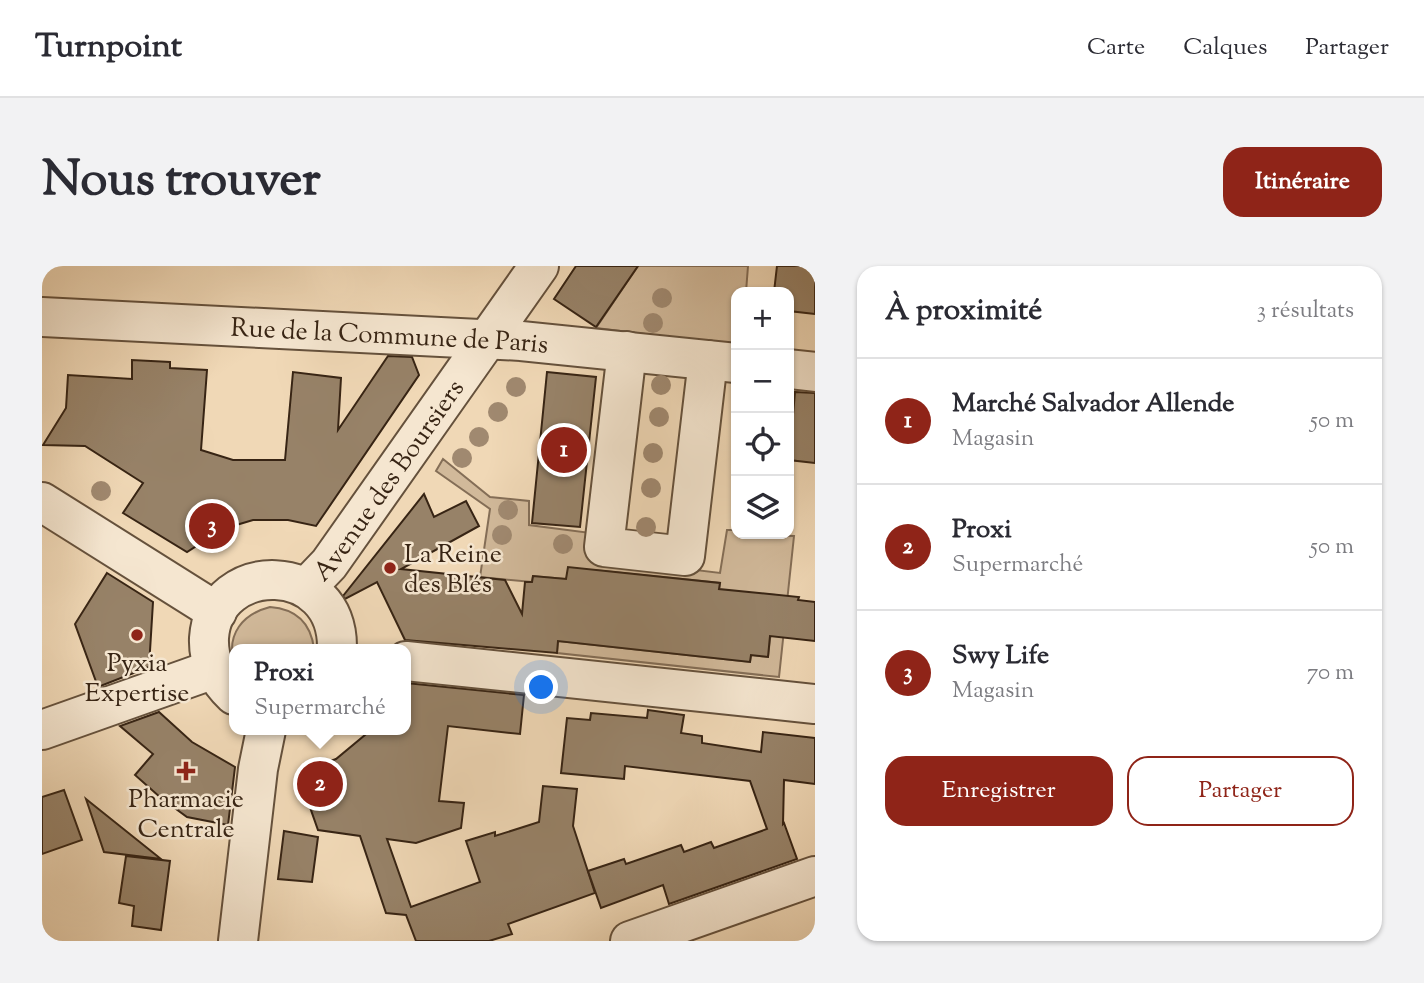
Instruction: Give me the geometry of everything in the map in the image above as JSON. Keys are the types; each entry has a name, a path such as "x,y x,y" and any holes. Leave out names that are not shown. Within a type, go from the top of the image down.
{"street":[{"name":"Avenue des Boursiers","path":"306,588 329,564 540,266"},
{"name":"Rue de la Commune de Paris","path":"42,317 487,338 722,362"},
{"path":"627,351 604,547 685,556 722,362"},
{"path":"794,370 815,372"},
{"path":"42,502 217,612"},
{"path":"42,730 224,682 209,650 210,630 217,612 230,596 247,585 266,580 286,580 306,588 321,600 332,617 337,644"},
{"path":"411,662 815,704"},
{"path":"238,941 258,769 265,735"},
{"path":"630,941 815,876"}],"shaded area":[{"path":"638,266 748,266 746,287 731,287 731,344 596,328"},
{"path":"443,459 490,497 529,501 529,525 591,533 588,557 720,573 727,530 731,530 731,539 794,539 779,677 557,653 558,641 750,662 751,655 768,657 775,595 719,591 720,583 594,570 566,579 533,576 532,582 480,577 490,509 436,471"},
{"path":"279,608 295,614 306,625 313,644 232,644 239,627 260,610"}],"building":[{"path":"576,266 638,266 596,327 554,299"},
{"path":"777,266 815,266 815,314 794,312 794,287 775,287"},
{"path":"388,356 412,357 419,375 316,526 288,520 253,520 223,529 187,552 123,513 143,483 85,446 43,445 66,408 68,375 132,379 132,360 170,362 170,368 207,370 201,450 233,460 285,460 293,372 341,378 338,430"},
{"path":"547,372 596,377 580,527 532,523"},
{"path":"795,392 815,393 815,463 794,461"},
{"path":"424,494 434,517 466,501 479,526 401,569 505,580 522,614 525,582 532,582 533,576 566,579 568,567 720,583 719,589 799,597 798,600 815,602 815,641 770,636 768,657 751,655 750,662 558,641 557,653 405,640 377,582 345,599 343,596"},
{"path":"107,573 153,602 149,667 98,687 75,624"},
{"path":"411,684 524,695 520,734 448,726 439,801 464,803 461,828 416,843 387,839 411,907 480,882 466,841 495,832 495,836 539,822 543,786 577,789 573,826 595,893 508,924 512,934 489,941 416,941 406,915 386,913 360,836 318,830 298,773 336,759 365,735 411,735"},
{"path":"648,710 684,715 681,733 702,736 702,743 761,752 763,732 815,738 815,784 784,780 783,824 797,859 669,904 663,885 601,908 588,871 624,859 626,864 681,845 684,852 711,842 714,848 767,829 750,781 625,766 624,779 561,773 567,718 590,720 591,713 647,718"},
{"name":"Pharmacie Centrale","path":"159,712 192,742 235,767 228,825 187,817 135,775 153,754 120,726"},
{"path":"64,790 82,840 42,854 42,797"},
{"path":"86,799 161,859 104,852"},
{"path":"284,831 318,837 312,882 278,879"},
{"path":"126,856 170,861 161,930 132,926 134,906 119,903"}],"place":[{"name":"Marché Salvador Allende","path":"564,450"},
{"name":"Swy Life","path":"212,526"},
{"name":"La Reine des Blés","path":"390,568"},
{"name":"Pyxia Expertise","path":"137,635"},
{"name":"Pharmacie Centrale","path":"186,771"},
{"name":"Proxi","path":"320,784"}]}
